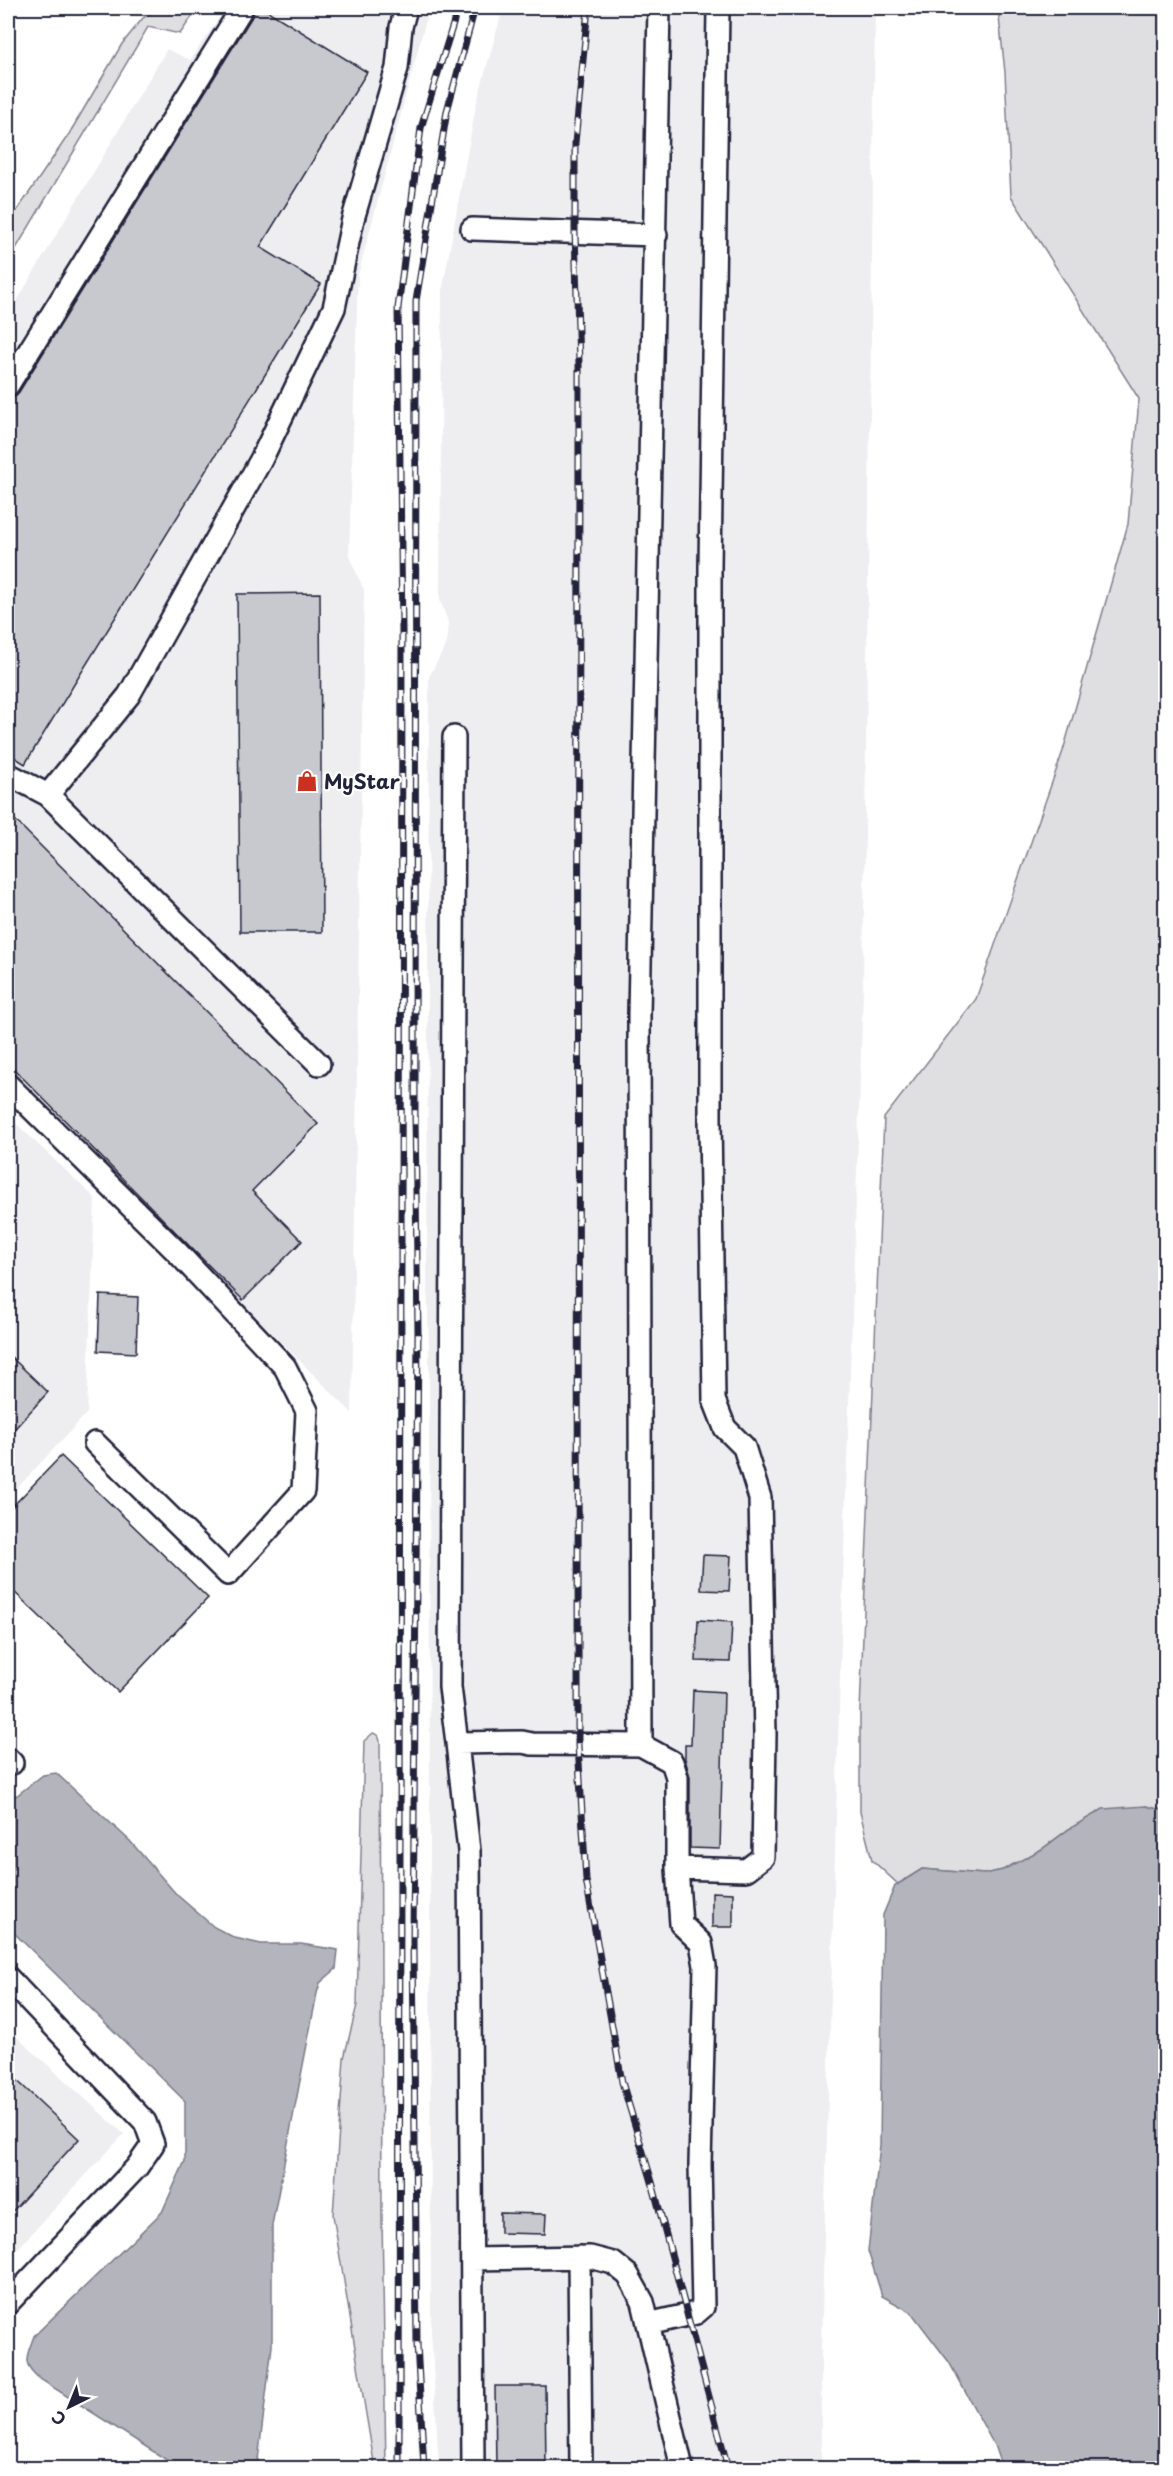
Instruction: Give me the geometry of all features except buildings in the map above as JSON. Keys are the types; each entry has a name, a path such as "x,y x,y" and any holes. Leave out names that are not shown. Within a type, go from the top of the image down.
{"lane":[{"path":"8,385 242,8"},
{"path":"48,795 129,695 262,458 334,308 353,219 397,68 401,27 406,8"},
{"path":"641,1746 639,1015 659,8"},
{"path":"677,1868 746,1870 763,1857 765,1734 760,1498 744,1447 725,1428 714,1400 710,1108 710,567 718,8"},
{"path":"472,230 656,235"},
{"path":"454,737 450,1687 469,1851 473,2469"},
{"path":"8,774 48,795 319,1064"},
{"path":"8,1085 177,1252 285,1367 307,1411 303,1491 228,1574 95,1443"},
{"path":"457,1743 522,1742 641,1746 672,1762 677,1777 677,1868 681,1924 701,1943 705,1966 700,2164 703,2307 696,2313 648,2324"},
{"path":"8,1978 146,2122 153,2145 137,2167 8,2302"},
{"path":"579,2257 581,2469"},
{"path":"472,2259 590,2257 613,2263 628,2275 643,2302 682,2469"}],"shaded area":[{"path":"159,8 198,8 180,34 148,27 8,262 8,224 69,134 122,44 143,18"},
{"path":"226,8 429,8 358,275 349,556 364,590 352,1413 8,1070 8,316 167,49 190,60"},
{"path":"503,8 875,8 863,993 841,1641 821,2348 821,2468 439,2468 431,2330 427,1281 429,677 447,643 448,622 440,600 442,292 476,105"},
{"path":"998,8 1165,8 1165,1811 1146,1806 1069,1829 1042,1849 1003,1870 984,1874 922,1869 898,1884 872,1860 860,1812 860,1711 884,1118 976,999 1063,751 1128,524 1139,399 1011,196 1005,72"},
{"path":"8,1116 95,1198 87,1413 8,1498"},
{"path":"373,1733 378,1735 380,1741 382,2218 386,2468 375,2468 333,2215 344,2058 357,2005 364,1741"},
{"path":"56,1773 130,1841 177,1895 214,1927 235,1938 261,1944 301,1944 338,1950 336,1969 320,1983 317,1993 272,2225 272,2346 257,2468 179,2468 40,2379 28,2364 27,2355 34,2336 162,2212 185,2161 185,2101 8,1927 8,1788 16,1796 43,1775"},
{"path":"1146,1806 1166,1811 1165,2468 1002,2468 994,2445 949,2362 911,2312 882,2296 868,2251 880,2145 883,1915 895,1886 922,1869 984,1874 1003,1870 1042,1849 1069,1829 1103,1809"},
{"path":"8,2029 124,2134 8,2259"}],"railway":[{"path":"399,2468 402,630 398,308 421,128 458,8"},
{"path":"424,2468 417,2344 413,1942 418,1333 415,1116 416,301 447,111 475,8"},
{"path":"588,8 575,143 579,364 578,1745 586,1880 622,2082 652,2182 728,2468"}],"place":[{"name":"MyStar","path":"307,781"}]}
